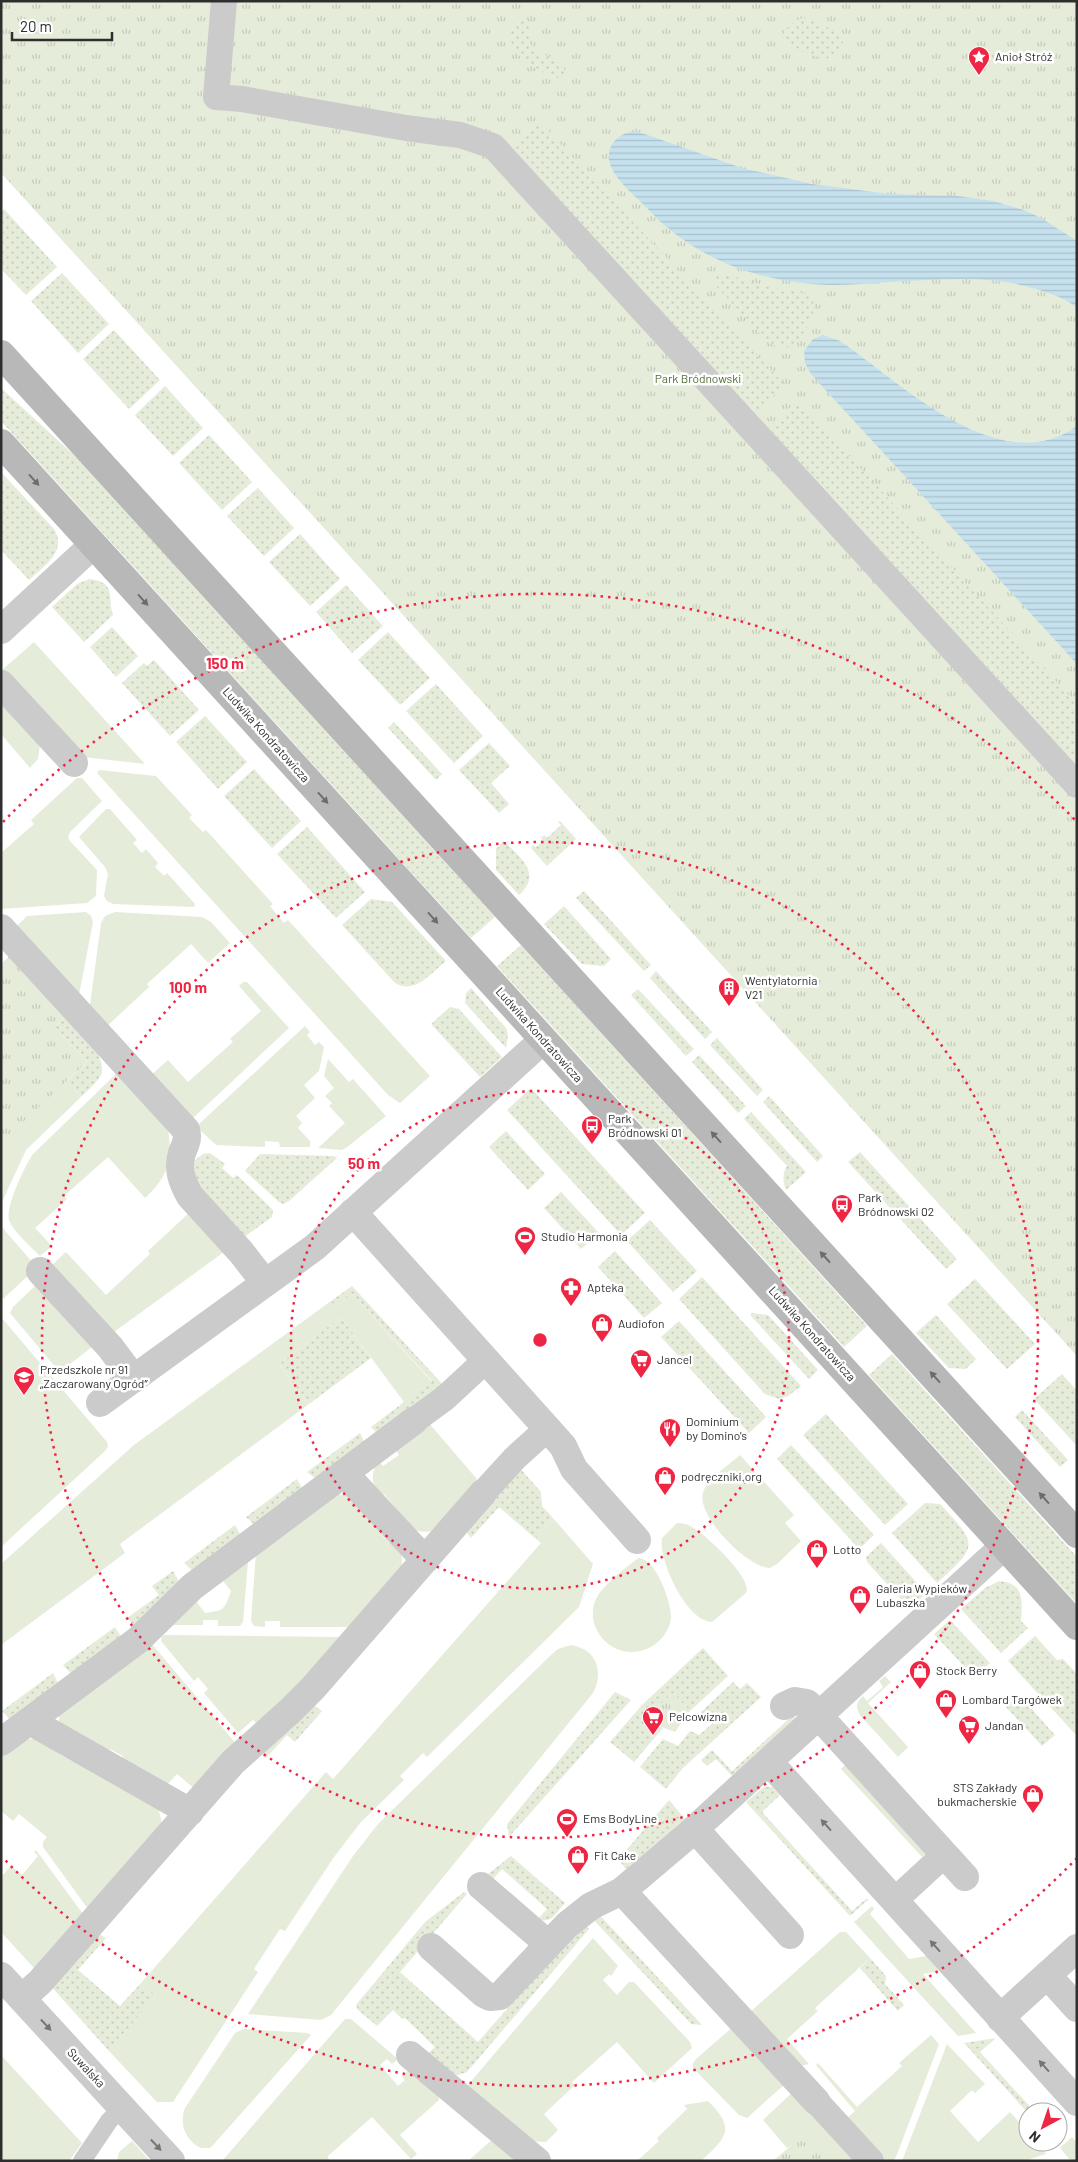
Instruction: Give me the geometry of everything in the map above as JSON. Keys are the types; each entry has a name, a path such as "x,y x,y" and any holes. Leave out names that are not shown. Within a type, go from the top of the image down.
{"main road":[{"path":"1,354 1077,1534"},
{"name":"Ludwika Kondratowicza","path":"1,444 1077,1626"}],"street":[{"path":"224,1 216,97 242,99 406,128 460,135 493,146 1077,785"},
{"path":"1,630 94,545"},
{"path":"1,684 74,763"},
{"path":"1,928 186,1130 188,1137 181,1156 180,1168 185,1188 190,1196 242,1252 265,1283"},
{"path":"100,1404 309,1252 543,1040"},
{"path":"353,1212 548,1428 566,1449 574,1469 637,1540"},
{"path":"40,1271 110,1346 134,1379"},
{"path":"1,1742 138,1640 192,1586 448,1395 486,1360"},
{"path":"22,1998 40,1982 246,1749 308,1693 483,1493 515,1458 548,1428"},
{"path":"344,1473 425,1560"},
{"path":"431,1947 484,1994 494,1997 503,1993 548,1943 586,1909 622,1891 695,1829 1004,1546"},
{"path":"784,1706 791,1702 802,1701 807,1703 965,1877"},
{"path":"30,1721 190,1812"},
{"path":"769,1762 1077,2102"},
{"path":"695,1829 790,1935"},
{"path":"894,1901 944,1854"},
{"path":"481,1886 548,1943"},
{"path":"622,1891 871,2161"},
{"path":"1000,2018 1077,1948"},
{"path":"1048,1975 1077,2008"},
{"name":"Suwalska","path":"1,1976 171,2161"},
{"path":"410,2055 536,2161"}],"lane":[{"path":"82,2161 109,2121 122,2107"}],"green space":[{"name":"Park Bródnowski","path":"1,1 1077,1 1077,1356 1,173"},
{"path":"521,16 528,22 530,43 537,50 563,66 565,71 563,76 556,78 540,71 517,53 510,37 511,28"},
{"path":"802,18 822,24 841,34 844,39 834,56 821,58 813,56 798,49 786,39 783,34 786,29"},
{"path":"539,121 785,385 755,413 511,147"},
{"path":"4,209 57,267 26,295 1,269 1,212"},
{"path":"62,273 109,324 78,353 31,301"},
{"path":"718,274 726,274 769,287 810,294 814,307 811,320 804,333 791,346 783,348 772,344 765,339 715,285 714,279"},
{"path":"114,330 160,380 129,409 83,359"},
{"path":"165,386 203,428 173,456 135,415"},
{"path":"1,388 87,467 495,917 471,938 1,421"},
{"path":"798,400 1077,704 1077,765 768,428"},
{"path":"209,435 252,482 222,510 179,463"},
{"path":"1,472 54,529 58,537 56,551 52,558 29,580 1,550"},
{"path":"258,488 294,528 264,556 227,516"},
{"path":"300,534 340,579 310,606 269,562"},
{"path":"89,579 98,581 108,587 113,615 84,642 52,607 77,584"},
{"path":"346,585 383,626 352,653 316,612"},
{"path":"112,627 138,656 116,677 90,647"},
{"path":"388,632 430,678 400,705 358,660"},
{"path":"34,642 145,764 83,757 2,670"},
{"path":"154,660 199,710 170,736 122,683 144,663 147,666"},
{"path":"436,684 483,736 454,763 406,711"},
{"path":"1,695 40,745 38,759 30,768 1,734"},
{"path":"205,716 247,762 218,789 176,742"},
{"path":"394,722 442,774 436,780 388,728"},
{"path":"489,743 510,766 491,783 509,804 499,813 459,770"},
{"path":"254,769 301,821 272,848 224,796"},
{"path":"99,770 156,776 192,815 189,818 203,832 206,830 273,904 270,906 284,923 288,920 430,1076 400,1103 388,1095 97,773"},
{"path":"77,778 82,778 102,801 70,832 68,837 97,870 96,896 87,903 1,909 1,853 34,824 31,820"},
{"path":"106,809 110,809 137,840 133,843 142,853 146,849 158,863 155,867 164,876 167,873 195,904 194,907 113,904 107,901 104,896 108,874 105,867 79,837"},
{"path":"560,821 576,839 547,866 531,848 533,845 536,847 543,841 541,838 544,835 547,838 561,825 558,822"},
{"path":"307,827 365,892 336,918 277,854"},
{"path":"504,841 522,860 529,873 526,887 519,895 496,870 496,849"},
{"path":"584,891 651,965 644,971 576,898"},
{"path":"371,899 392,902 446,961 429,976 416,984 402,986 395,983 342,925"},
{"path":"564,906 611,959 604,966 582,964 544,924"},
{"path":"86,912 91,916 93,922 79,995 17,926 27,916"},
{"path":"115,912 202,917 211,922 230,943 208,963 191,944 147,984 149,987 104,1029 90,1005 101,923 105,916"},
{"path":"521,945 867,1326 844,1347 497,966"},
{"path":"12,954 69,1014 55,1027 87,1062 7,1137 1,1132 1,964"},
{"path":"1,964 67,1082 81,1097 26,1150 1,1204 1,1131 7,1137 1,1018"},
{"path":"656,971 712,1032 705,1039 650,978"},
{"path":"243,982 247,982 289,1028 192,1119 149,1077 168,1060 188,1082 233,1042 230,1039 261,1011 239,986"},
{"path":"471,988 506,1028 508,1035 506,1048 465,1003 466,993"},
{"path":"638,989 694,1049 686,1056 631,995"},
{"path":"450,1007 459,1009 502,1057 480,1077 431,1024"},
{"path":"69,1014 92,1044 101,1062 102,1070 100,1077 81,1097 66,1082 87,1062 55,1027"},
{"path":"305,1026 310,1032 307,1035 315,1045 319,1042 324,1047 319,1071 304,1085 315,1098 296,1116 302,1123 298,1128 310,1141 310,1147 280,1147 279,1142 265,1141 265,1147 216,1145 199,1129 199,1124"},
{"path":"717,1038 763,1090 757,1096 710,1045"},
{"path":"699,1055 746,1106 738,1113 692,1062"},
{"path":"328,1059 349,1082 353,1079 386,1116 342,1150 318,1148 345,1123 329,1106 332,1103 325,1096 334,1088 324,1076"},
{"path":"116,1074 168,1129 170,1149 164,1175 145,1198 108,1157 64,1196 67,1199 35,1228 52,1246 40,1256 18,1234 9,1220 10,1206 16,1187 33,1154"},
{"path":"531,1088 645,1213 621,1235 507,1110"},
{"path":"769,1096 823,1156 817,1162 763,1102"},
{"path":"751,1112 806,1172 786,1190 784,1171 787,1166 744,1119"},
{"path":"506,1131 545,1174 528,1190 489,1147"},
{"path":"860,1152 957,1259 946,1269 848,1162"},
{"path":"210,1153 225,1164 222,1168 233,1178 237,1175 273,1210 272,1217 243,1238 193,1183 194,1161 203,1154"},
{"path":"260,1154 334,1156 337,1158 289,1201 283,1204 245,1171"},
{"path":"561,1192 599,1233 581,1249 544,1208"},
{"path":"190,1212 224,1252 114,1332 50,1267 66,1252 106,1295 150,1254 148,1251"},
{"path":"650,1220 697,1271 673,1292 627,1241"},
{"path":"1,1226 33,1263 31,1273 2,1300"},
{"path":"615,1251 662,1303 644,1318 598,1267"},
{"path":"702,1277 801,1386 788,1396 779,1399 765,1394 679,1299"},
{"path":"975,1279 1035,1344 1007,1369 947,1304"},
{"path":"37,1284 92,1347 61,1371 57,1369 10,1313 13,1307"},
{"path":"352,1286 445,1387 380,1436 371,1427 432,1381 352,1294 335,1307 331,1301"},
{"path":"352,1294 432,1382 404,1402 341,1317 279,1364 309,1404 120,1544 125,1553 1,1645 1,1564 134,1445 331,1301 335,1307"},
{"path":"751,1313 768,1315 818,1370 809,1379 751,1316"},
{"path":"936,1315 976,1359 966,1369 949,1368 916,1333"},
{"name":"Przedszkole nr 91 „Zaczarowany Ogród”","path":"1,1317 107,1442 108,1447 1,1547"},
{"path":"341,1317 371,1358 309,1404 279,1364"},
{"path":"679,1321 766,1417 749,1433 661,1337"},
{"path":"892,1354 1077,1557 1077,1604 869,1375"},
{"path":"1062,1374 1077,1391 1077,1446 1034,1399"},
{"path":"1022,1410 1068,1460 1060,1467 1015,1417"},
{"path":"826,1414 908,1504 885,1525 803,1435"},
{"path":"428,1422 476,1478 479,1485 433,1531 426,1532 409,1527 390,1509 394,1506 384,1494 379,1498 373,1484 373,1474 378,1460 383,1466 399,1455 394,1448"},
{"path":"360,1433 366,1446 319,1481 307,1472"},
{"path":"791,1445 874,1535 859,1549 777,1459"},
{"path":"740,1455 794,1515 785,1523 801,1541 777,1564 770,1568 749,1560 737,1550 715,1527 703,1503 705,1488 719,1472"},
{"path":"518,1466 541,1492 542,1506 553,1518 536,1539 499,1507 471,1538 464,1529"},
{"path":"297,1479 304,1492 257,1527 246,1517"},
{"path":"336,1494 346,1495 383,1527 379,1532 389,1543 393,1539 402,1554 402,1566 350,1627 280,1627 280,1621 265,1621 265,1627 254,1626 251,1621 256,1552"},
{"path":"925,1503 940,1504 961,1528 967,1537 969,1545 961,1560 937,1583 892,1533"},
{"path":"553,1518 593,1564 579,1607 427,1757 423,1753 400,1776 404,1780 361,1822 334,1857 285,1931 280,1929 254,1969 258,1972 173,2102 157,2102 109,2051 156,1996 141,1983 326,1772 333,1779 541,1543 536,1539"},
{"path":"677,1523 692,1527 717,1547 736,1568 747,1586 746,1593 712,1622 703,1619 693,1612 684,1601 669,1574 662,1548 662,1538"},
{"path":"235,1525 242,1538 195,1573 184,1563"},
{"path":"881,1543 926,1593 910,1609 867,1562 866,1557"},
{"path":"639,1558 645,1560 651,1566 662,1583 669,1603 671,1619 666,1632 653,1646 639,1651 626,1652 608,1643 597,1630 593,1614 594,1605 604,1588"},
{"path":"248,1562 243,1622 240,1626 218,1626 218,1620 203,1620 203,1625 165,1625 193,1597 205,1613 223,1608 231,1591 220,1577"},
{"path":"173,1571 180,1584 137,1629 127,1618 159,1595 152,1586"},
{"path":"999,1581 1007,1582 1018,1589 1022,1607 1021,1621 1028,1628 1001,1653 961,1609 985,1588"},
{"path":"950,1620 990,1663 974,1677 934,1634"},
{"path":"115,1627 123,1640 74,1677 63,1665"},
{"path":"162,1636 338,1637 341,1641 258,1725 253,1720 238,1733 204,1693 208,1689 198,1677 194,1681 161,1641"},
{"path":"1035,1636 1057,1660 1063,1659 1077,1674 1077,1736 1008,1661"},
{"path":"151,1643 237,1745 196,1790 177,1774 165,1787 121,1762 123,1756 110,1749 107,1754 59,1725 59,1712"},
{"path":"571,1645 587,1651 596,1663 598,1677 593,1693 331,2015 321,2020 248,2014 353,1856 378,1824 552,1654 558,1649"},
{"path":"703,1648 728,1676 690,1711 673,1693 643,1720 663,1728 634,1762 610,1742 642,1705"},
{"path":"53,1673 60,1687 13,1722 2,1711"},
{"path":"885,1676 891,1682 868,1703 908,1747 898,1757 857,1710 859,1700 863,1696 867,1701 883,1687 879,1681"},
{"path":"733,1682 740,1689 747,1683 761,1697 683,1768 666,1789 640,1767 663,1739 678,1746 690,1731 699,1735 713,1723 704,1713 702,1715 700,1713"},
{"path":"615,1692 631,1700 509,1837 507,1824"},
{"path":"673,1693 690,1711 675,1732 643,1720"},
{"path":"1019,1695 1055,1735 1042,1746 1006,1707"},
{"path":"310,1703 322,1711 295,1742 287,1735 266,1758 258,1748"},
{"path":"793,1715 795,1718 732,1776 716,1759 707,1766 701,1760 712,1750 732,1771"},
{"path":"39,1738 62,1749 59,1754 72,1761 75,1756 131,1788 129,1793 158,1807 162,1823 88,1909 43,1847 43,1842 47,1837 19,1814 13,1821 1,1811 1,1754 23,1740"},
{"path":"845,1765 925,1854 922,1857 841,1769"},
{"path":"764,1787 772,1787 780,1795 762,1812 852,1911 866,1899 869,1899 850,1916 746,1802"},
{"path":"669,1800 685,1819 626,1869 618,1860"},
{"path":"36,1850 83,1914 34,1968 1,1932 1,1877 11,1866 22,1875 38,1856 34,1852"},
{"path":"511,1856 565,1903 550,1919 538,1919 547,1909 502,1869 493,1879 488,1874"},
{"path":"464,1892 467,1894 400,1972 478,2042 582,1923 589,1929 467,2072 455,2076 425,2056 435,2047 405,2018 402,2019 393,2010 377,2026 358,2010 356,2005 425,1922"},
{"path":"872,1906 874,1909 870,1914 909,1959 926,1956 939,1971 923,1974 976,2033 958,2036 854,1922"},
{"path":"595,1910 702,2025 691,2024 589,1915"},
{"path":"94,1931 106,1938 78,1970 120,2006 141,1983 156,1996 109,2051 49,1984"},
{"path":"840,1932 846,1932 870,1958 815,2008 818,2011 787,2039 809,2064 800,2066 749,2013"},
{"path":"593,1938 618,1966 611,1976 609,1974 603,1980 617,1995 629,1982 634,1982 690,2042 692,2048 654,2083 617,2042 572,2082 575,2085 544,2114 558,2130 546,2142 527,2141 467,2086"},
{"path":"870,1958 886,1976 885,1984 904,2005 898,2011 860,1968"},
{"path":"345,2019 351,2019 398,2059 392,2064 387,2059 380,2065 398,2086 405,2080 402,2076 410,2069 439,2093 439,2100 400,2135 417,2154 411,2159 372,2117 328,2156 329,2161 222,2161"},
{"path":"734,2026 784,2085 747,2118 739,2115 693,2068 693,2063 696,2059"},
{"path":"244,2029 308,2033 311,2035 214,2144 210,2148 201,2148 191,2141 183,2126 185,2108 235,2033"},
{"path":"931,2035 939,2044 896,2157 893,2161 886,2161 865,2138 844,2121 855,2111 816,2065 818,2063 857,2107 902,2066 899,2063"},
{"path":"996,2038 980,2052 1026,2102 1018,2102 964,2043"},
{"path":"947,2044 985,2084 975,2093 972,2090 950,2111 978,2142 1010,2112 1018,2121 1018,2152 1044,2152 1046,2154 1024,2161 902,2161"},
{"path":"1,2055 82,2143 69,2161 1,2161"},
{"path":"796,2089 861,2161 805,2161 792,2145 787,2148 763,2120"},
{"path":"708,2101 722,2119 725,2132 722,2139 701,2161 637,2161 659,2141 657,2138 687,2109 684,2105"},
{"path":"808,2131 835,2161 773,2161"},
{"path":"495,2137 522,2161 468,2161"},
{"path":"1072,2137 1077,2143 1077,2161 1071,2161 1063,2152 1068,2152 1068,2141"},
{"path":"132,2141 150,2161 117,2161 119,2152"}],"water":[{"path":"636,131 742,168 812,184 890,194 958,196 993,201 1024,210 1041,218 1077,241 1077,308 1066,300 1046,292 1010,283 981,279 899,281 842,285 807,284 781,280 731,266 708,255 665,226 625,186 612,170 609,152 613,143 620,136"},
{"path":"823,335 840,341 921,401 952,420 984,435 1016,442 1047,440 1077,426 1077,664 811,374 805,363 804,351 813,339"}],"place":[{"name":"Anioł Stróż","path":"979,76"},
{"name":"Wentylatornia V21","path":"729,1007"},
{"name":"Park Bródnowski 01","path":"592,1145"},
{"name":"Park Bródnowski 02","path":"842,1224"},
{"name":"Studio Harmonia","path":"525,1256"},
{"name":"Apteka","path":"571,1307"},
{"name":"Audiofon","path":"602,1343"},
{"name":"Jancel","path":"641,1379"},
{"name":"Przedszkole nr 91 „Zaczarowany Ogród”","path":"24,1396"},
{"name":"Dominium by Domino's","path":"670,1448"},
{"name":"podręczniki.org","path":"665,1496"},
{"name":"Lotto","path":"817,1569"},
{"name":"Galeria Wypieków Lubaszka","path":"860,1615"},
{"name":"Stock Berry","path":"920,1690"},
{"name":"Lombard Targówek","path":"946,1719"},
{"name":"Pelcowizna","path":"653,1736"},
{"name":"Jandan","path":"969,1745"},
{"name":"STS Zakłady bukmacherskie","path":"1033,1814"},
{"name":"Ems BodyLine","path":"567,1838"},
{"name":"Fit Cake","path":"578,1875"}]}
